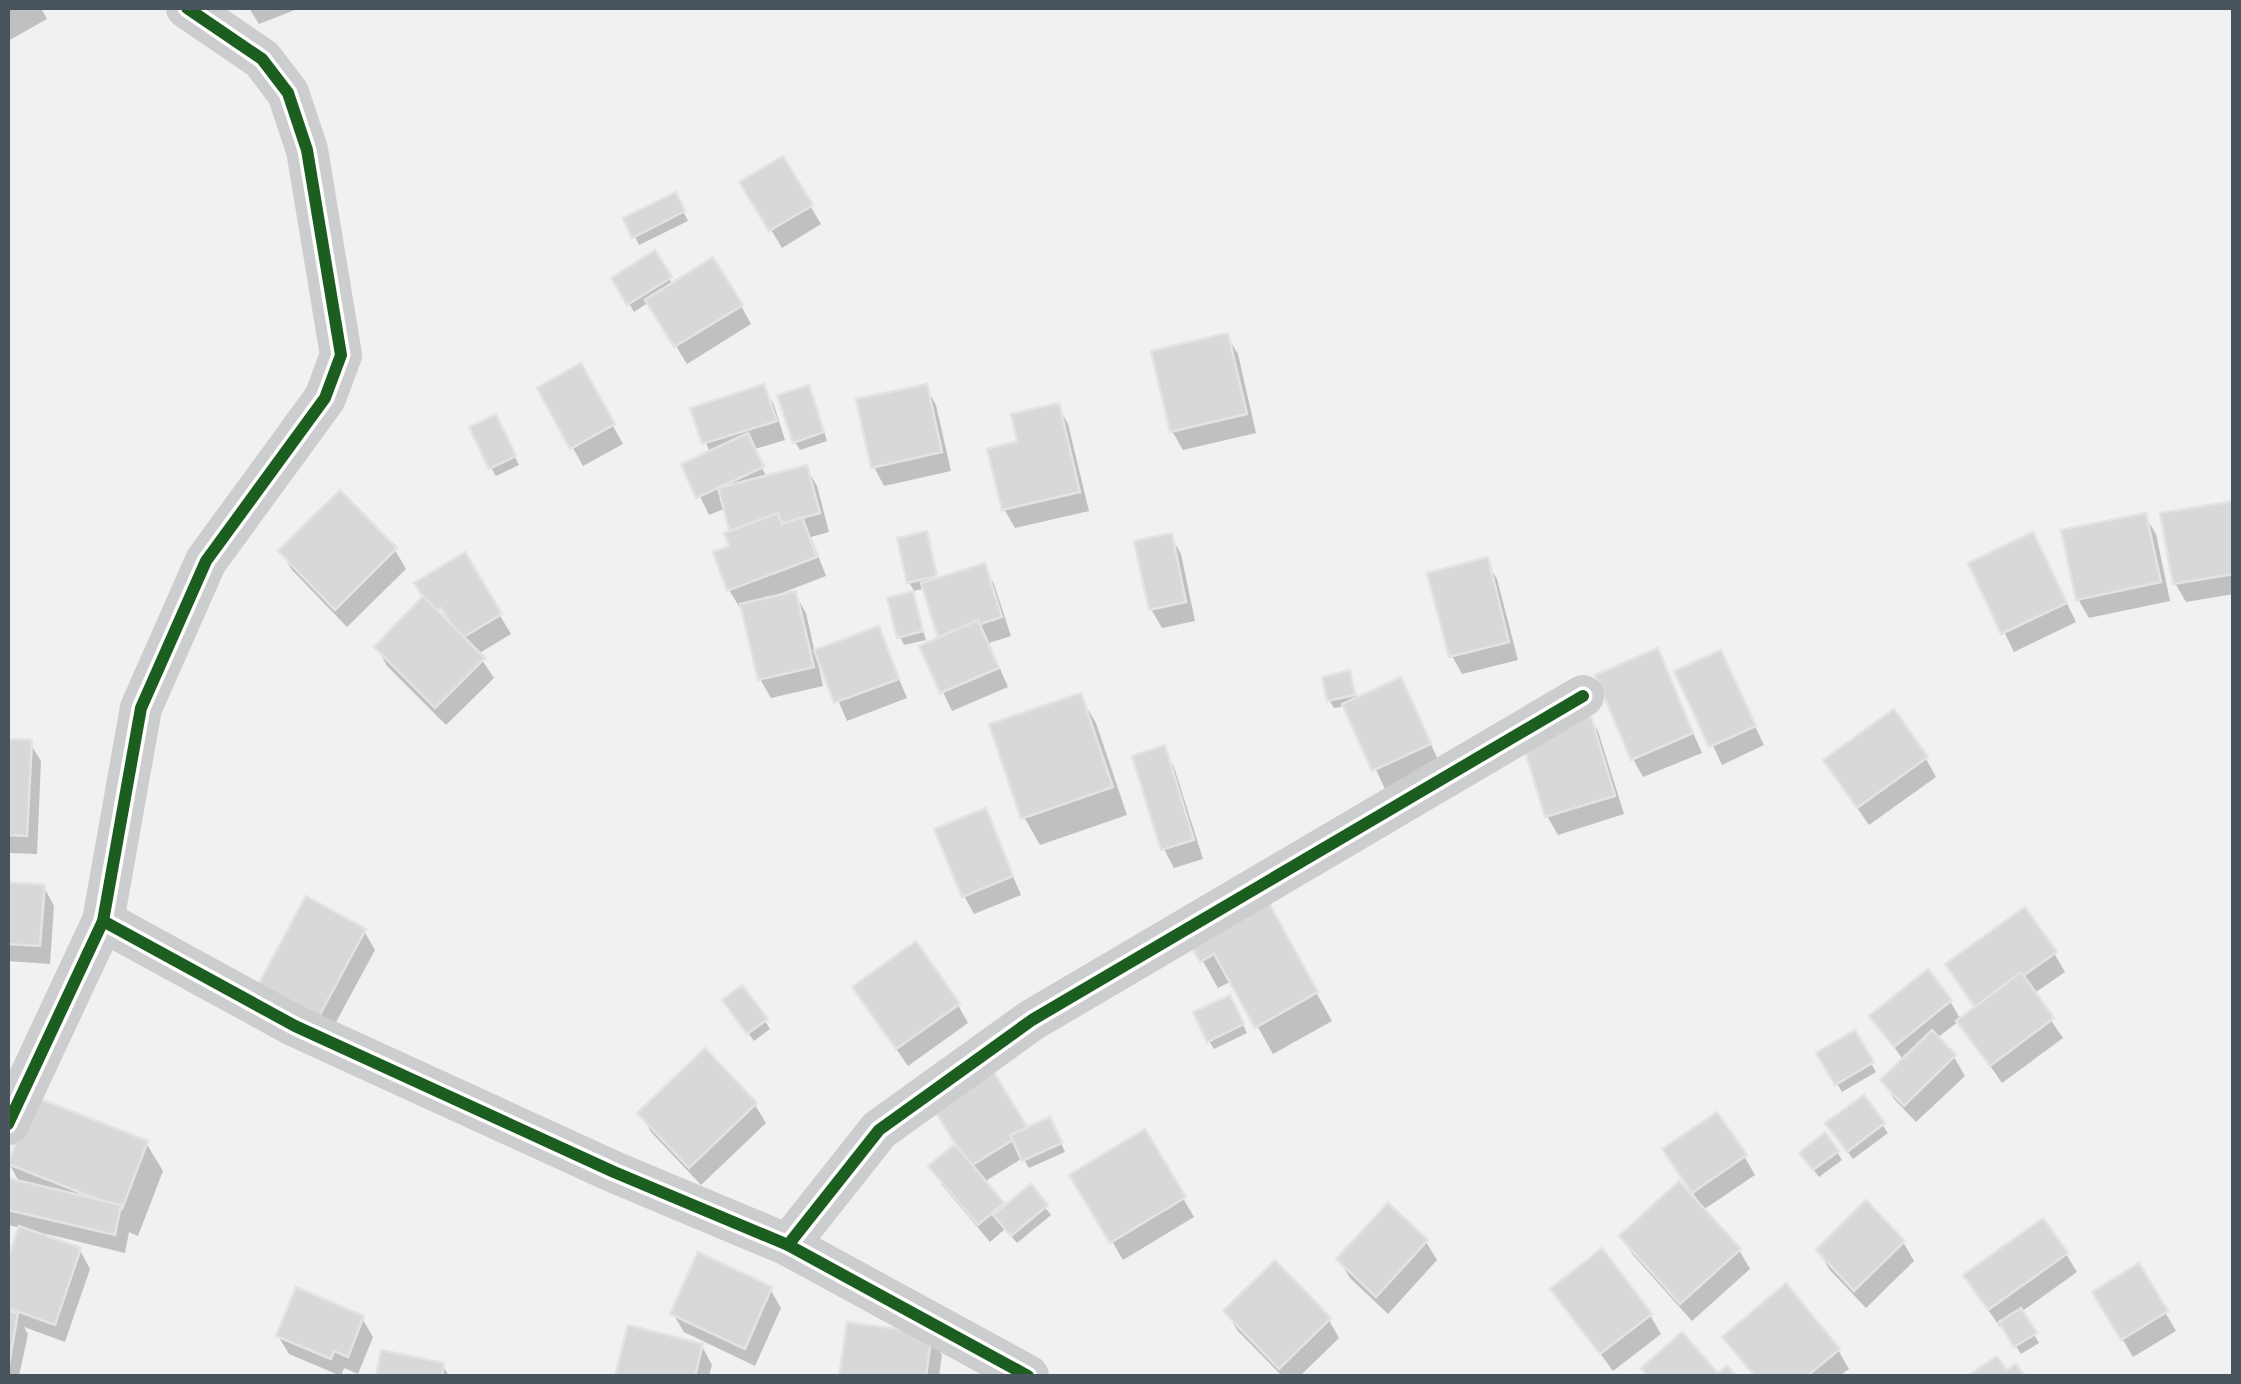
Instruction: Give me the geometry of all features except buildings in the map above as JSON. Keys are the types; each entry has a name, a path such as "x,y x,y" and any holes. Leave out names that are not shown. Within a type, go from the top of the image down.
{"street":[{"path":"8,1124 103,920 141,708 206,561 325,398 342,355 307,150 288,93 262,59 187,8"},
{"path":"788,1245 880,1130 1032,1020 1583,696"},
{"path":"103,920 294,1026 614,1172 788,1245 1028,1376"}],"cycle path":[{"path":"8,1124 103,921 141,708 206,561 325,398 341,355 307,150 288,93 262,59 187,8"},
{"path":"788,1245 879,1130 1032,1020 1583,696"},
{"path":"103,921 295,1026 614,1172 788,1245 1028,1376"}]}
